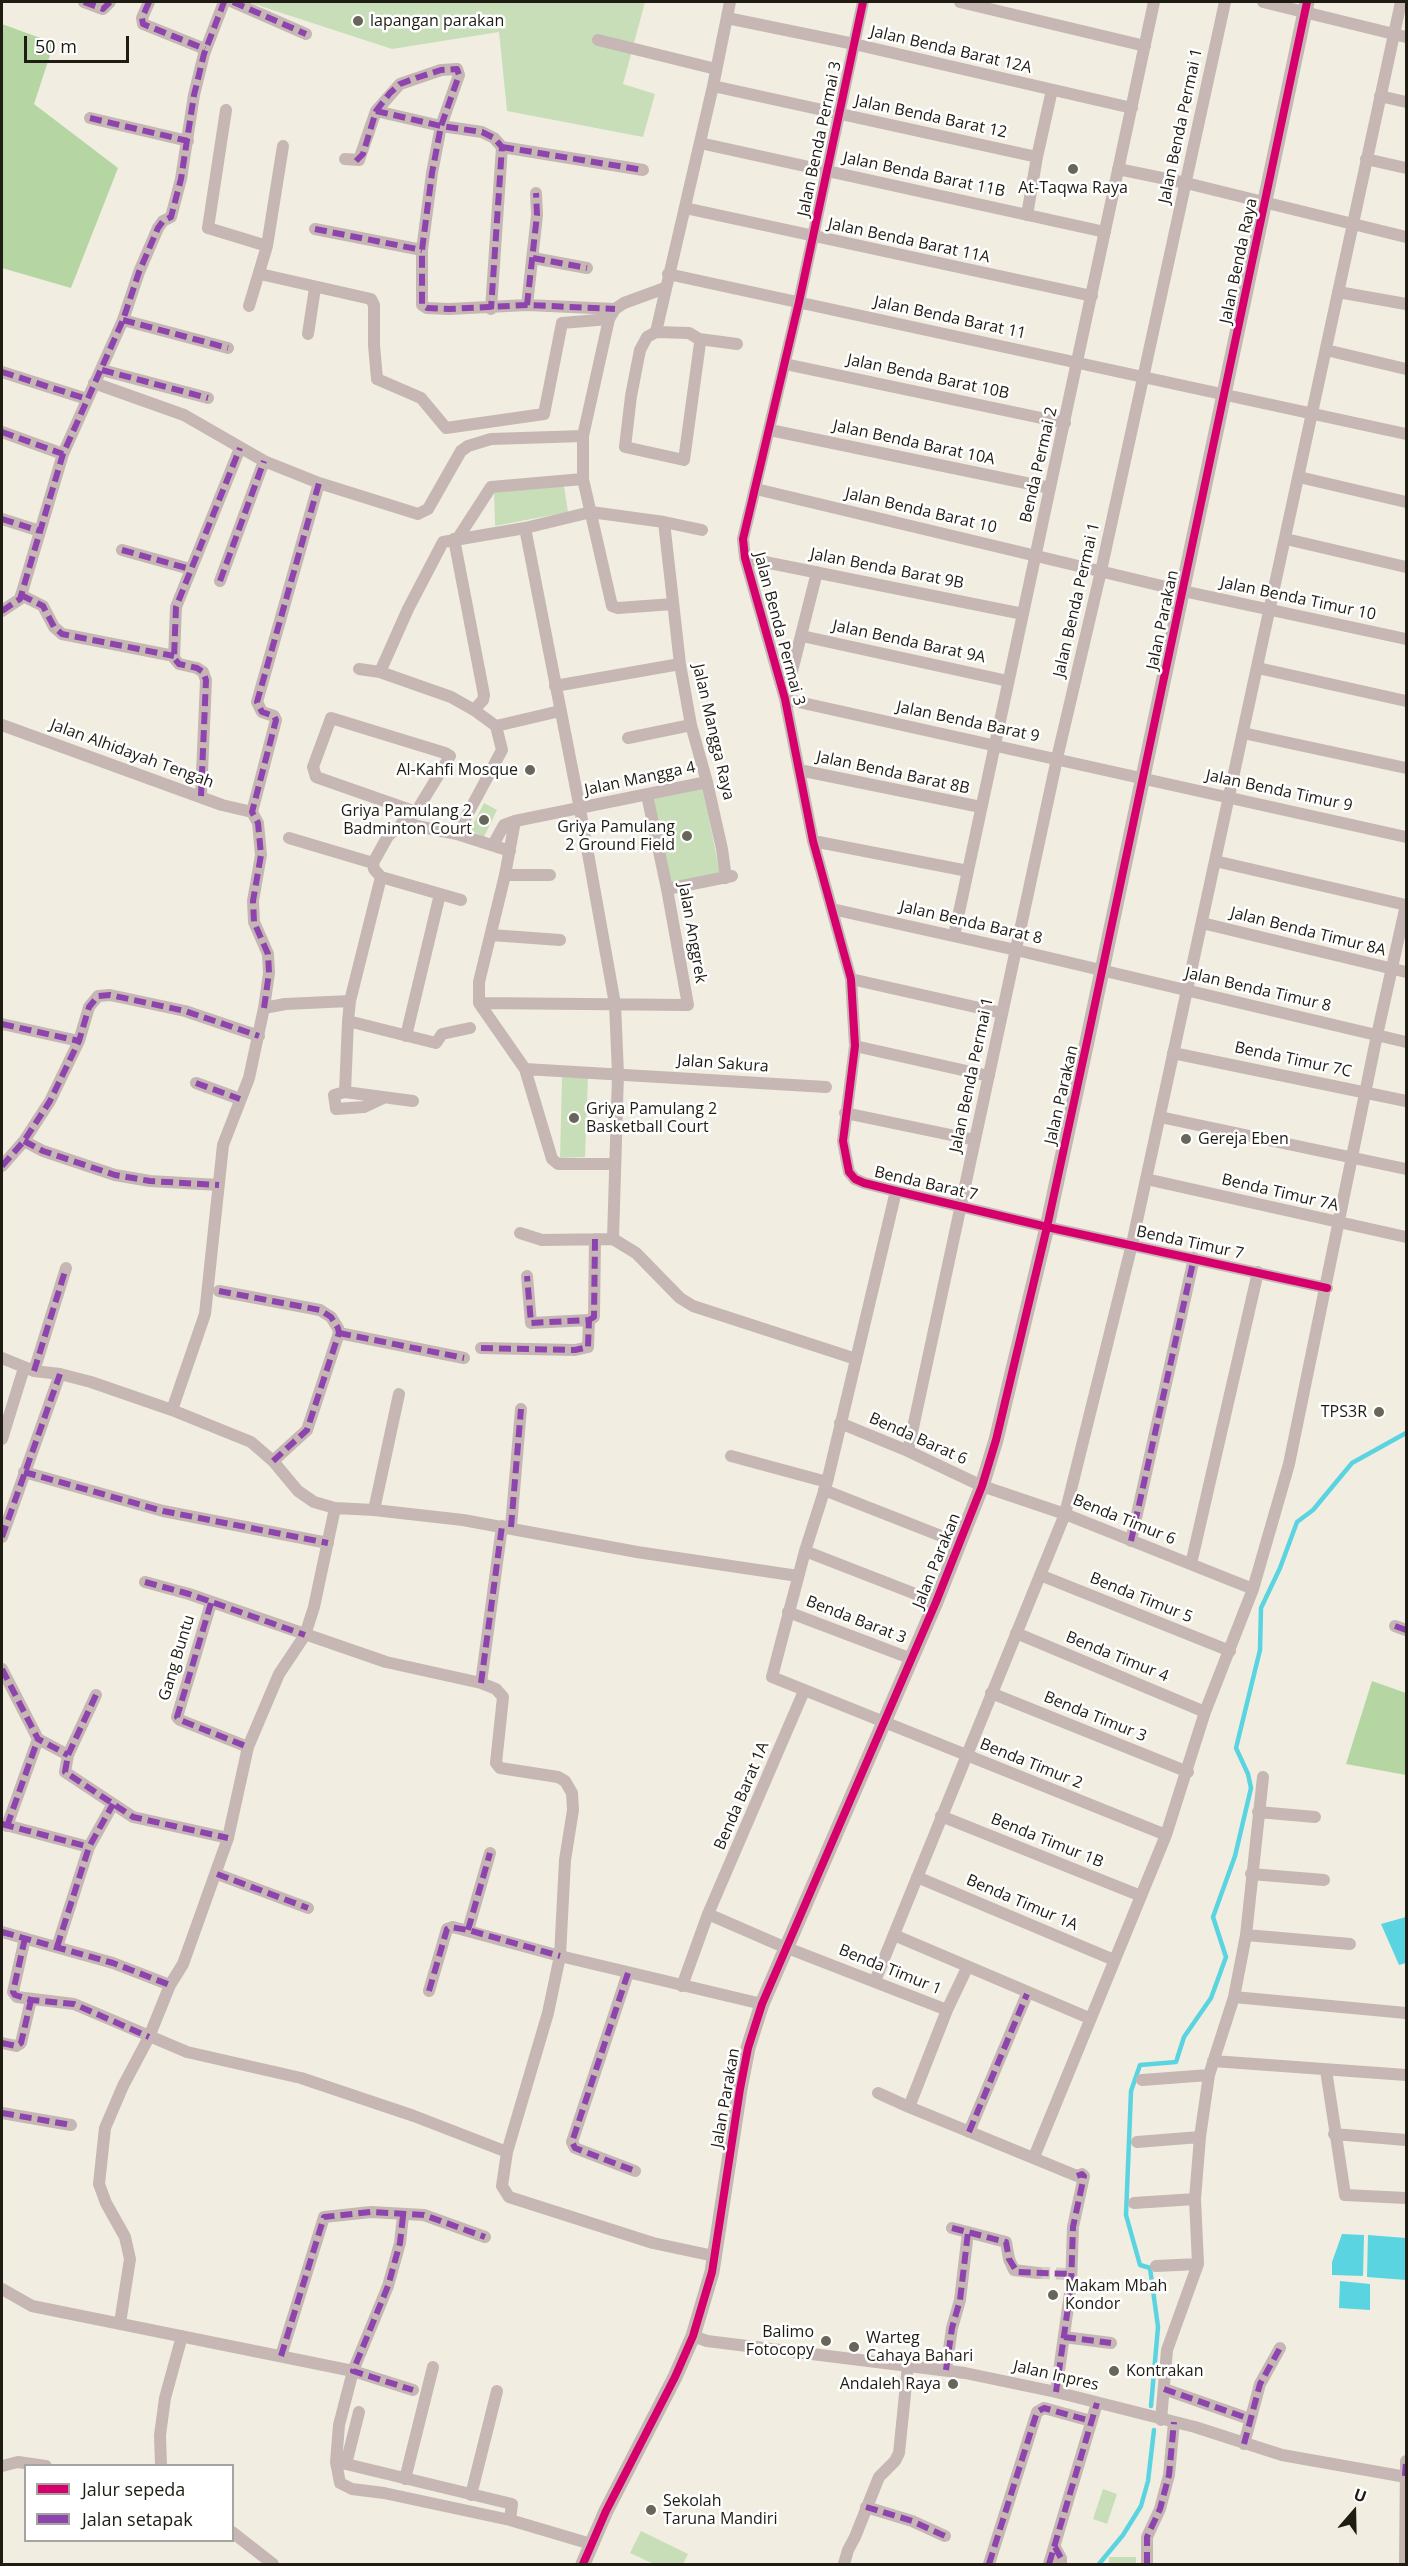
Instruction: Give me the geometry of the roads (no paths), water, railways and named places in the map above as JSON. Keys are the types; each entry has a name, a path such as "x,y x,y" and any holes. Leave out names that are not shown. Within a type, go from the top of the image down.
{"street":[{"path":"84,2 104,9 110,2"},
{"path":"149,2 142,18 143,24 205,49"},
{"path":"2,610 18,602 63,454 102,370 158,228 163,221 171,217 182,179 194,96 205,49 224,2"},
{"path":"233,2 306,34"},
{"path":"656,332 730,2"},
{"name":"Jalan Benda Permai 3","path":"849,1089 855,1046 851,979 813,841 785,699 745,558 745,525 756,489 799,302 863,2"},
{"path":"960,2 1145,46"},
{"name":"Benda Permai 2","path":"954,936 1154,2"},
{"name":"Jalan Benda Permai 1","path":"908,1451 1057,758 1101,571 1225,2"},
{"path":"1263,2 1306,6 1407,37"},
{"path":"875,1981 965,1755 1065,1514 1132,1244 1401,2"},
{"name":"Jalan Benda Raya","path":"1196,526 1306,6"},
{"name":"Jalan Benda Barat 12A","path":"727,18 854,44 1132,108"},
{"path":"598,40 716,69"},
{"path":"345,159 356,161 361,158 376,111 400,84 453,68 457,69 459,75 441,126 432,173 422,250 422,301 424,306 449,309 491,309 527,305 612,314"},
{"name":"Jalan Benda Barat 12","path":"713,86 1037,157"},
{"path":"1027,215 1037,157 1053,90"},
{"path":"1380,96 1407,102"},
{"path":"226,110 208,228 267,246"},
{"path":"376,111 441,126 486,133 502,147 643,170"},
{"path":"90,118 188,141"},
{"name":"Jalan Benda Barat 11B","path":"700,143 1105,232"},
{"path":"249,306 267,246 283,146"},
{"path":"491,309 502,147"},
{"path":"1366,159 1407,168"},
{"path":"1118,169 1186,183 1407,237"},
{"path":"527,305 537,215 536,193"},
{"name":"Jalan Benda Barat 11A","path":"685,208 1092,296"},
{"path":"315,229 422,250"},
{"path":"533,258 587,268"},
{"path":"260,274 315,288 370,298 374,305 377,379 421,398 446,428 545,414 562,323 612,314 636,297 665,288"},
{"name":"Jalan Benda Barat 11","path":"668,274 1407,434"},
{"path":"308,334 315,288"},
{"path":"1338,292 1407,304"},
{"path":"612,314 583,436 583,479 612,606 618,608 673,604"},
{"path":"123,320 153,326 228,348"},
{"path":"699,339 701,349 686,458 683,460 625,447 631,396 640,350 647,337 656,332 688,333 699,339 737,344"},
{"path":"1326,350 1407,369"},
{"name":"Jalan Benda Barat 10B","path":"785,364 1065,423"},
{"path":"102,370 208,398"},
{"path":"2,372 87,399"},
{"path":"94,383 184,415 264,461 319,483 422,514 428,509 461,451 468,446 491,439 583,436"},
{"name":"Jalan Benda Barat 10A","path":"770,430 1050,488"},
{"path":"2,432 63,454"},
{"path":"201,796 206,680 203,672 197,668 179,664 174,656 176,607 240,448"},
{"path":"220,581 264,461"},
{"path":"1299,477 1407,502"},
{"path":"474,710 484,695 456,538 491,487 583,479"},
{"path":"172,1410 205,1314 223,1145 249,1078 270,973 267,954 254,922 253,901 261,855 258,824 252,812 276,720 274,716 262,712 257,702 319,483"},
{"name":"Jalan Benda Barat 10","path":"756,489 1183,591"},
{"path":"380,672 440,544 456,538 525,528 591,512 664,522 702,530"},
{"path":"2,519 40,531"},
{"name":"Jalan Mangga Raya","path":"664,522 680,664 691,725 729,877 667,889"},
{"name":"Jalan Parakan","path":"583,2565 591,2544 693,2336 712,2272 744,2068 762,2004 885,1723 982,1486 999,1428 1047,1227 1196,526"},
{"path":"525,528 580,809 615,1004 618,1074 613,1239"},
{"path":"1286,539 1407,567"},
{"path":"122,550 190,569"},
{"name":"Jalan Benda Barat 9B","path":"745,558 1023,614"},
{"path":"785,699 817,572"},
{"name":"Jalan Benda Timur 10","path":"1183,591 1407,639"},
{"path":"21,595 43,606 54,627 62,634 174,656"},
{"name":"Jalan Benda Barat 9A","path":"802,636 1008,681"},
{"path":"555,686 680,664"},
{"path":"1258,668 1407,701"},
{"path":"359,669 380,672 451,698 474,710 496,726 502,745 500,754 458,834"},
{"name":"Jalan Benda Barat 9","path":"785,699 1144,779"},
{"path":"496,726 560,711"},
{"path":"416,812 316,777 313,767 330,718 448,755 449,760 416,812 388,836 373,863 374,869 381,877 461,900"},
{"name":"Jalan Alhidayah Tengah","path":"2,725 222,805 252,812"},
{"path":"628,738 691,725"},
{"path":"1243,733 1407,768"},
{"name":"Jalan Benda Barat 8B","path":"799,770 981,807"},
{"name":"Jalan Benda Timur 9","path":"1144,779 1407,837"},
{"name":"Jalan Mangga 4","path":"515,820 580,809 707,782"},
{"name":"Jalan Anggrek","path":"615,1004 688,1005 647,795"},
{"path":"493,845 504,825 515,820"},
{"path":"515,820 505,875 479,981 479,1003 525,1069 554,1162 614,1164"},
{"path":"402,823 458,834 510,851"},
{"path":"289,838 373,863"},
{"path":"813,841 968,872"},
{"path":"1034,2157 1089,2018 1166,1835 1188,1772 1205,1712 1253,1589 1289,1464 1406,905 1215,861"},
{"path":"505,875 550,875"},
{"path":"345,1092 350,1001 381,877"},
{"path":"406,1035 440,894"},
{"name":"Jalan Benda Barat 8","path":"832,909 1102,970"},
{"name":"Jalan Benda Timur 8A","path":"1202,923 1407,972"},
{"path":"491,935 560,940"},
{"name":"Jalan Benda Timur 8","path":"1102,970 1407,1042"},
{"path":"851,979 1002,1013"},
{"path":"2,1166 24,1141 50,1101 78,1041 94,998 104,994 185,1011 259,1036"},
{"path":"264,1008 285,1004 350,1001"},
{"path":"479,1003 615,1004"},
{"path":"348,1021 436,1043 442,1034 470,1028"},
{"path":"2,1024 78,1041"},
{"path":"855,1046 989,1076"},
{"name":"Benda Timur 7C","path":"1173,1053 1407,1101"},
{"name":"Jalan Sakura","path":"525,1069 826,1087"},
{"path":"196,1083 240,1099"},
{"name":"Benda Barat 7","path":"849,1089 843,1141 849,1172 855,1179 1047,1227"},
{"path":"383,1098 364,1107 336,1109 334,1095 345,1092 413,1101"},
{"path":"845,1113 975,1140"},
{"path":"1160,1117 1407,1169"},
{"path":"24,1141 43,1151 115,1175 150,1181 219,1185"},
{"name":"Benda Timur 7A","path":"1146,1179 1407,1237"},
{"path":"788,1612 826,1486 896,1191"},
{"name":"Benda Timur 7","path":"1047,1227 1327,1287"},
{"path":"520,1233 542,1240 613,1239 636,1253 680,1298 693,1306 856,1359"},
{"path":"527,1276 532,1323 589,1320 594,1317 595,1239"},
{"path":"1131,1541 1194,1258"},
{"path":"2,1439 66,1268"},
{"path":"1191,1564 1258,1272"},
{"path":"219,1291 320,1310 331,1317 339,1333 307,1430 273,1461"},
{"path":"481,1348 587,1348 589,1320"},
{"path":"339,1333 464,1358"},
{"path":"2,1358 29,1369 91,1382 172,1410 251,1442 273,1461 298,1491 314,1502 335,1508 374,1510 507,1527 637,1552 798,1576"},
{"path":"2,1537 60,1374"},
{"path":"374,1510 399,1394"},
{"path":"521,1409 507,1527 481,1683 496,1689 503,1697 496,1763 500,1768 558,1777 565,1781 572,1793 573,1810 566,1860 560,1956 548,2013 507,2152 502,2186 509,2197 653,2242 714,2256"},
{"name":"Benda Barat 6","path":"840,1424 908,1451 982,1486"},
{"path":"731,1456 826,1486 959,1543"},
{"path":"24,1472 163,1511 328,1544"},
{"name":"Benda Timur 6","path":"982,1486 1065,1514 1253,1589"},
{"path":"120,2323 130,2259 129,2247 121,2227 101,2192 99,2184 105,2128 123,2086 149,2037 170,1985 183,1964 217,1874 228,1838 248,1747 279,1674 305,1635 314,1607 335,1508"},
{"path":"805,1551 936,1602"},
{"name":"Benda Timur 5","path":"1040,1575 1230,1651"},
{"name":"Gang Buntu","path":"145,1582 386,1662 481,1683"},
{"name":"Gang Buntu","path":"211,1603 177,1717 248,1747"},
{"name":"Benda Barat 3","path":"788,1612 912,1659"},
{"name":"Benda Timur 2","path":"788,1612 771,1675 773,1678 1166,1835"},
{"name":"Benda Timur 4","path":"1016,1634 1205,1712"},
{"path":"2,1669 38,1739 68,1755"},
{"name":"Benda Barat 1A","path":"682,1986 708,1914 804,1691"},
{"name":"Benda Timur 3","path":"991,1693 1188,1772"},
{"path":"96,1695 68,1755 64,1772 133,1817 228,1838"},
{"path":"38,1739 4,1825 89,1847"},
{"path":"1147,2565 1147,2537 1160,2509 1167,2484 1167,2421 1164,2389 1167,2350 1198,2264 1195,2199 1200,2138 1209,2075 1234,1997 1246,1935 1263,1777"},
{"path":"57,1947 89,1847 113,1804"},
{"path":"1258,1812 1315,1817"},
{"name":"Benda Timur 1B","path":"941,1816 1141,1896"},
{"path":"468,1930 490,1853"},
{"path":"217,1874 308,1908"},
{"path":"1251,1874 1324,1880"},
{"name":"Benda Timur 1A","path":"916,1877 1114,1960"},
{"path":"708,1914 788,1949"},
{"path":"429,1991 447,1929 453,1927 628,1973 762,2004"},
{"path":"2,1932 114,1963 170,1985"},
{"path":"894,1935 1027,1994 1089,2018"},
{"path":"1246,1935 1350,1944"},
{"path":"25,1938 13,1992 17,1996 31,2000 74,2004 149,2037 201,2056 311,2082 414,2116 507,2152"},
{"name":"Benda Timur 1","path":"788,1949 947,2010 967,1968"},
{"path":"628,1973 572,2142 575,2148 635,2171"},
{"path":"969,2132 1027,1994"},
{"path":"1234,1997 1407,2013"},
{"path":"2,2043 16,2046 21,2043 31,2000"},
{"path":"909,2107 947,2010"},
{"path":"1213,2061 1407,2075"},
{"path":"1326,2070 1345,2195 1407,2198"},
{"path":"1143,2080 1209,2075"},
{"path":"878,2094 1077,2176 1082,2174 1084,2176 1073,2227 1074,2256 1056,2392"},
{"path":"2,2113 71,2124"},
{"path":"1334,2134 1407,2140"},
{"path":"1137,2142 1200,2138"},
{"path":"1134,2203 1195,2199"},
{"path":"281,2356 324,2217 371,2212 431,2217 484,2237"},
{"path":"403,2216 400,2243 388,2286 353,2371 339,2425 336,2462 340,2484 352,2489 384,2493 510,2520 591,2544"},
{"path":"952,2228 1006,2242 1008,2259 1014,2270 1038,2273"},
{"path":"946,2370 952,2328 960,2300 968,2232"},
{"path":"1156,2266 1198,2264"},
{"path":"2,2289 27,2304 353,2371 413,2390"},
{"path":"161,2464 160,2435 165,2398 182,2336"},
{"name":"Jalan Inpres","path":"693,2336 707,2341 946,2370 1056,2392 1288,2456 1406,2476"},
{"path":"1064,2337 1111,2343"},
{"path":"1244,2444 1260,2384 1280,2348"},
{"path":"844,2565 881,2474 895,2461 899,2453 908,2365"},
{"path":"405,2479 433,2367"},
{"path":"1164,2389 1244,2417"},
{"path":"471,2495 497,2391"},
{"path":"1049,2565 1097,2403"},
{"path":"989,2565 1037,2412 1044,2408 1091,2421"},
{"path":"359,2412 346,2464 512,2504 510,2520"},
{"path":"1405,2565 1407,2461"},
{"path":"2,2466 18,2462 32,2464"},
{"path":"866,2507 912,2521 945,2536"},
{"path":"234,2534 273,2565"},
{"path":"1055,2547 1061,2558 1061,2565"}],"water":[{"path":"1406,1917 1406,1963 1399,1965 1381,1924"},
{"path":"1342,2234 1364,2235 1363,2276 1332,2275 1332,2262"},
{"path":"1368,2235 1406,2238 1406,2280 1367,2277"},
{"path":"1340,2281 1370,2284 1370,2310 1339,2308"}],"waterway":[{"path":"1151,2406 1158,2327 1150,2268 1140,2265 1126,2215 1131,2091 1140,2065 1176,2062 1184,2037 1211,1998 1226,1957 1213,1917 1235,1856 1251,1788 1248,1774 1236,1748 1260,1650 1261,1608 1280,1568 1297,1522 1313,1510 1352,1463 1406,1433"},
{"path":"1099,2564 1123,2535 1141,2506 1148,2481 1154,2430"}],"tunnel":[{"path":"1038,2273 1071,2274"}],"place":[{"name":"lapangan parakan","path":"358,21"},
{"name":"At-Taqwa Raya","path":"1073,169"},
{"name":"Al-Kahfi Mosque","path":"530,770"},
{"name":"Griya Pamulang 2 Badminton Court","path":"484,820"},
{"name":"Griya Pamulang 2 Ground Field","path":"687,836"},
{"name":"Griya Pamulang 2 Basketball Court","path":"574,1118"},
{"name":"Gereja Eben","path":"1186,1139"},
{"name":"TPS3R","path":"1379,1412"},
{"name":"Makam Mbah Kondor","path":"1053,2295"},
{"name":"Balimo Fotocopy","path":"826,2341"},
{"name":"Warteg Cahaya Bahari","path":"854,2347"},
{"name":"Kontrakan","path":"1114,2371"},
{"name":"Andaleh Raya","path":"953,2384"},
{"name":"Sekolah Taruna Mandiri","path":"651,2510"}]}
